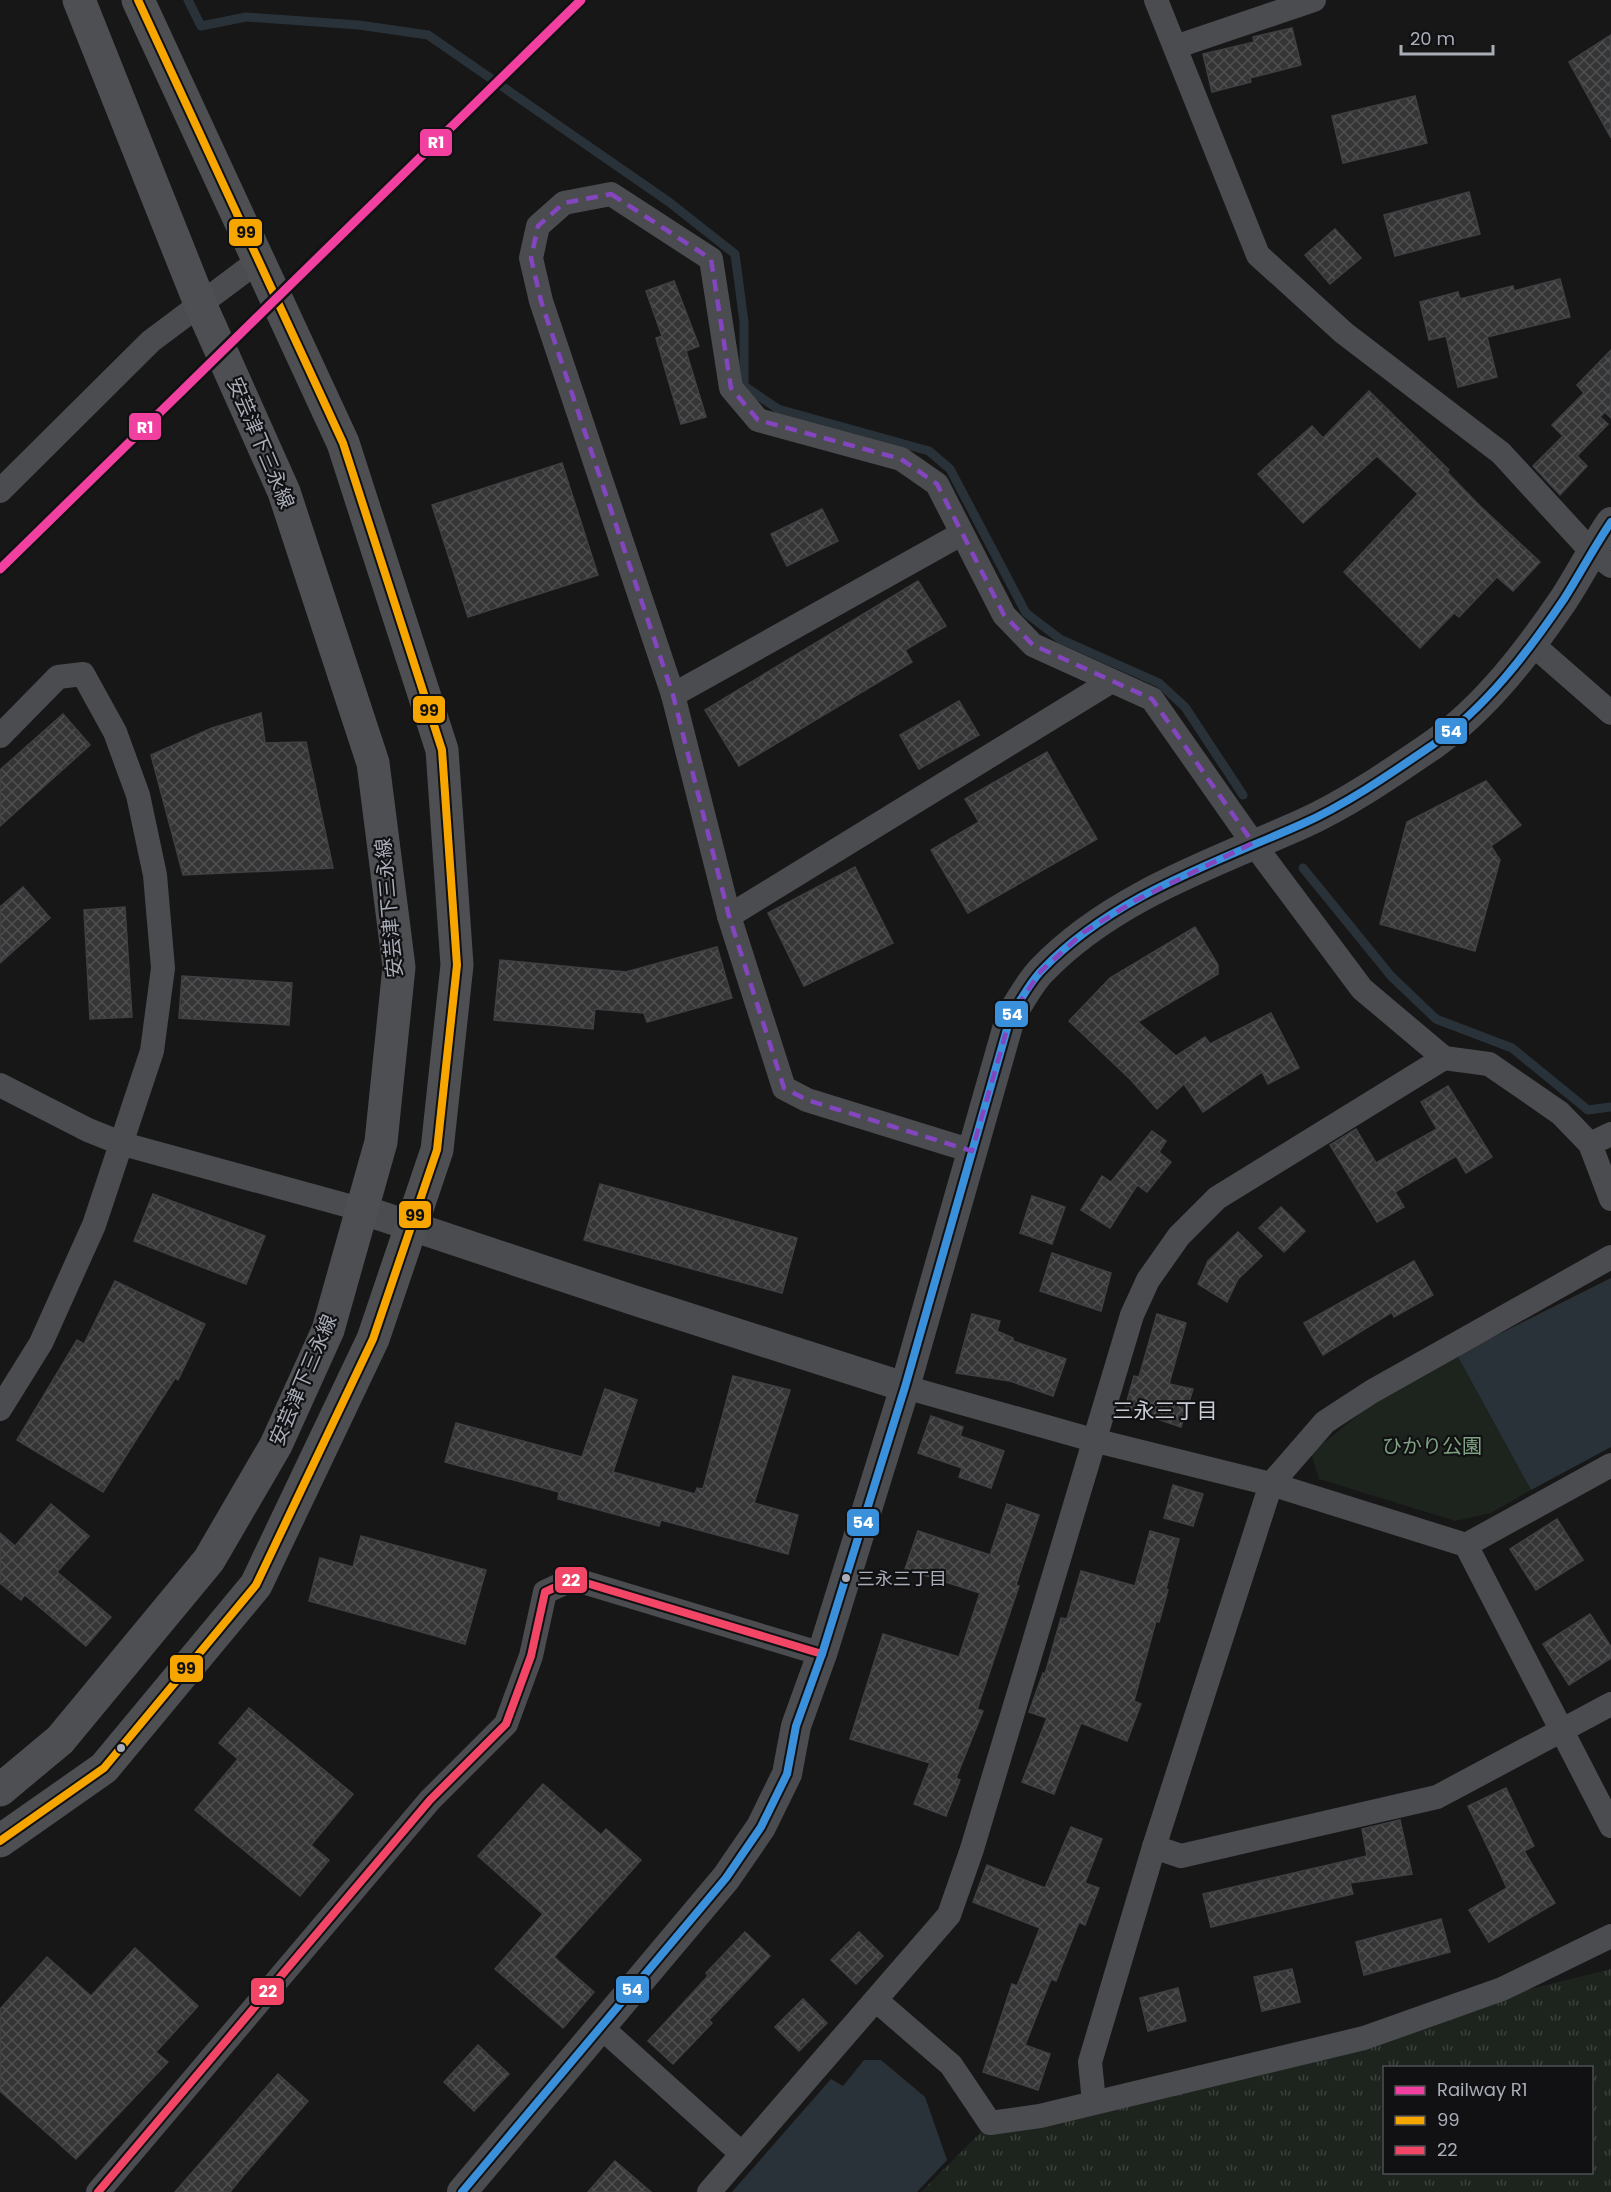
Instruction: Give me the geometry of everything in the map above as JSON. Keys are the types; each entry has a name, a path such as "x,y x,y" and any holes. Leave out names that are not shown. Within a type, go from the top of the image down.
{"main road":[{"name":"安芸津下三永線","path":"0,1790 60,1740 209,1560 276,1445 328,1330 360,1209 381,1142 399,967 373,763 284,492 201,306 79,0"},
{"path":"0,1841 104,1768 256,1585 373,1339 409,1227 437,1150 457,965 442,750 343,443 138,0"}],"street":[{"path":"1156,0 1258,255 1344,333 1502,453 1601,559"},
{"path":"1175,47 1314,0"},
{"path":"972,1151 807,1100 784,1088 729,916 673,695 541,301 531,258 538,226 564,203 611,194 711,259 731,388 758,420 901,459 937,484 1004,615 1033,645 1110,682 1152,699 1253,843 1362,989 1444,1058 1489,1064 1601,1139 1611,1199"},
{"path":"0,491 151,341 201,306 258,261"},
{"path":"462,2192 726,1878 761,1827 787,1774 796,1726 822,1654 905,1387 1011,1015 1041,971 1084,932 1136,900 1253,843 1312,819 1435,743 1496,689 1564,598 1601,559 1611,522"},
{"path":"673,695 961,534"},
{"path":"1531,643 1611,713"},
{"path":"0,736 58,677 83,675 115,732 138,795 155,875 163,968 152,1051 123,1144 94,1225 41,1344 0,1409"},
{"path":"729,916 1110,682"},
{"path":"709,2192 877,2001 949,1915 972,1849 1132,1315 1148,1280 1179,1236 1217,1198 1444,1058"},
{"path":"0,1085 88,1130 123,1144 360,1209 409,1227 905,1387 1093,1440 1272,1484 1466,1545 1560,1732 1611,1826"},
{"path":"1094,2102 1090,2062 1154,1847 1272,1484 1325,1422 1371,1392 1611,1257"},
{"path":"1466,1545 1611,1465"},
{"path":"98,2192 430,1800 506,1724 531,1656 545,1592 573,1579 822,1654"},
{"path":"1154,1847 1181,1856 1437,1797 1611,1704"},
{"path":"877,2001 951,2066 990,2123 1040,2116 1364,2038 1502,1989 1611,1936"},
{"path":"602,2028 742,2154"}],"highlighted area":[{"path":"611,194 711,259 731,388 758,420 901,459 937,484 1004,615 1033,645 1152,699 1253,843 1136,900 1084,932 1041,971 1011,1015 972,1151 807,1100 784,1088 729,916 673,695 541,301 531,258 538,226 564,203"}],"green space":[{"name":"ひかり公園","path":"1457,1355 1531,1490 1491,1513 1455,1521 1319,1479 1311,1453 1372,1404"},
{"path":"1611,1969 1611,2192 921,2192 990,2123"}],"shaded area":[{"path":"1611,1278 1611,1447 1531,1490 1457,1355"},
{"path":"864,2060 881,2060 925,2097 947,2160 917,2192 732,2192 831,2079 843,2086"}],"building":[{"path":"1292,28 1301,65 1250,78 1251,82 1212,92 1203,54 1254,42 1253,37"},
{"path":"1611,35 1611,138 1569,62"},
{"path":"1415,96 1427,143 1343,163 1332,116"},
{"path":"1469,192 1480,234 1395,256 1384,215"},
{"path":"1335,229 1361,258 1330,284 1305,255"},
{"path":"1560,279 1570,317 1487,337 1497,377 1458,387 1446,336 1429,340 1420,302 1458,292 1460,299 1513,286 1514,291"},
{"path":"674,281 699,346 686,351 706,417 681,424 656,338 662,336 646,291"},
{"path":"1611,350 1611,418 1605,412 1600,417 1608,424 1577,456 1587,466 1560,495 1533,466 1563,436 1552,425 1584,393 1577,385"},
{"path":"1369,391 1449,470 1447,472 1480,506 1540,562 1513,591 1497,577 1459,617 1454,613 1420,648 1344,572 1418,494 1377,456 1303,523 1258,474 1312,426 1323,438"},
{"path":"562,463 598,575 468,617 432,505"},
{"path":"822,509 838,541 787,566 771,534"},
{"path":"918,581 946,626 905,650 912,662 739,766 705,710"},
{"path":"959,701 979,735 919,769 900,735"},
{"path":"261,713 265,743 306,742 333,868 183,875 151,755 212,728"},
{"path":"63,714 90,745 0,826 0,770"},
{"path":"1047,752 1097,839 968,913 931,850 979,822 965,799"},
{"path":"1486,781 1521,825 1491,846 1500,860 1475,951 1380,924 1407,822"},
{"path":"855,867 893,943 804,986 768,913"},
{"path":"23,887 50,918 0,963 0,907"},
{"path":"125,907 132,1017 90,1019 84,910"},
{"path":"1195,927 1218,965 1218,974 1138,1022 1176,1056 1205,1037 1210,1044 1271,1013 1299,1068 1268,1084 1262,1072 1203,1112 1184,1084 1157,1109 1130,1079 1069,1021 1110,978"},
{"path":"717,947 732,998 647,1022 644,1013 595,1009 593,1029 494,1020 500,960 626,972"},
{"path":"182,976 292,983 289,1025 179,1018"},
{"path":"1448,1086 1492,1157 1466,1173 1456,1156 1395,1192 1404,1207 1377,1222 1330,1145 1356,1129 1376,1163 1437,1129 1421,1102"},
{"path":"1152,1131 1166,1141 1159,1152 1171,1162 1147,1192 1137,1185 1110,1228 1081,1210 1102,1176 1111,1182"},
{"path":"600,1184 797,1238 782,1293 584,1240"},
{"path":"153,1194 265,1236 246,1284 134,1241"},
{"path":"1032,1196 1065,1207 1052,1244 1020,1233"},
{"path":"1281,1207 1305,1231 1284,1252 1259,1228"},
{"path":"1238,1232 1262,1256 1238,1279 1227,1302 1198,1284 1208,1261"},
{"path":"1052,1253 1111,1273 1101,1311 1040,1291"},
{"path":"1414,1261 1433,1295 1394,1317 1392,1312 1323,1355 1304,1323"},
{"path":"115,1281 205,1324 178,1380 175,1378 103,1492 17,1440 77,1340 84,1344"},
{"path":"972,1314 1000,1321 997,1331 1013,1338 1013,1341 1066,1359 1053,1396 1010,1381 956,1373"},
{"path":"1157,1314 1186,1323 1169,1384 1193,1389 1181,1427 1125,1408 1134,1376 1139,1377"},
{"path":"733,1376 790,1390 754,1503 798,1515 788,1554 661,1520 659,1526 558,1499 559,1492 445,1462 456,1423 582,1457 605,1389 637,1400 613,1472 695,1494 697,1488 703,1489"},
{"path":"931,1416 963,1427 960,1436 1004,1451 991,1488 959,1477 962,1468 918,1453"},
{"path":"1173,1485 1203,1494 1193,1526 1164,1518"},
{"path":"51,1504 89,1536 57,1572 111,1617 86,1646 25,1595 21,1600 0,1583 0,1533 15,1546"},
{"path":"1007,1504 1039,1515 1016,1585 1019,1586 977,1709 983,1711 956,1778 960,1780 946,1816 914,1804 930,1763 850,1739 883,1634 959,1657 980,1593 905,1569 918,1531 990,1555"},
{"path":"1557,1519 1583,1560 1536,1590 1510,1549"},
{"path":"1150,1531 1179,1539 1166,1589 1168,1590 1159,1622 1156,1621 1134,1701 1141,1704 1127,1741 1081,1723 1054,1794 1022,1782 1047,1718 1029,1712 1043,1673 1045,1674 1061,1618 1067,1619 1081,1571 1135,1586"},
{"path":"361,1536 486,1570 465,1644 309,1601 320,1558 353,1567"},
{"path":"1590,1614 1611,1647 1611,1658 1569,1685 1543,1644"},
{"path":"249,1708 353,1794 311,1845 329,1860 300,1896 195,1810 238,1759 219,1743"},
{"path":"543,1784 601,1835 606,1829 641,1860 554,1957 594,1992 563,2028 495,1969 543,1914 478,1856"},
{"path":"1506,1788 1534,1846 1524,1851 1555,1903 1489,1942 1469,1910 1507,1888 1468,1806"},
{"path":"1400,1820 1412,1874 1350,1883 1353,1894 1211,1927 1203,1894 1367,1856 1362,1829"},
{"path":"1071,1827 1102,1839 1085,1883 1099,1888 1085,1925 1079,1922 1056,1981 1051,1979 1025,2045 1050,2054 1038,2090 983,2072 1012,1984 1017,1986 1040,1928 973,1902 987,1865 1045,1888"},
{"path":"1441,1919 1450,1952 1364,1975 1356,1942"},
{"path":"745,1932 770,1956 709,2020 712,2023 673,2064 648,2041 708,1976 706,1973"},
{"path":"859,1932 883,1956 856,1984 831,1960"},
{"path":"135,1948 198,2006 156,2052 168,2062 76,2159 0,2091 0,2009 47,1957 91,1996"},
{"path":"1292,1969 1300,2002 1262,2011 1254,1977"},
{"path":"1178,1988 1186,2021 1148,2031 1140,1998"},
{"path":"803,1999 827,2023 799,2051 775,2027"},
{"path":"478,2045 509,2074 474,2111 444,2082"},
{"path":"278,2074 308,2101 230,2192 175,2192"},
{"path":"615,2161 651,2192 588,2192"}],"waterway":[{"path":"188,0 201,26 246,17 359,25 428,35 669,202 735,254 744,322 744,386 778,409 929,451 950,469 1026,613 1060,639 1159,683 1185,707 1243,795"},
{"path":"1303,868 1391,976 1436,1019 1512,1048 1588,1110 1611,1107"}],"rail line":[{"name":"R1","path":"0,569 581,0"}],"transit line":[{"name":"99","path":"0,1841 104,1768 256,1585 373,1339 437,1150 457,965 442,750 343,443 138,0"},
{"name":"54","path":"462,2192 726,1878 761,1827 787,1774 796,1726 822,1654 905,1387 1011,1015 1030,986 1042,970 1070,944 1131,902 1336,807 1386,776 1453,729 1505,678 1536,639 1564,599 1611,522"},
{"name":"22","path":"98,2192 430,1800 506,1724 531,1656 545,1592 573,1579 822,1654"}],"place":[{"name":"三永三丁目","path":"846,1578"}],"district":[{"name":"三永三丁目","path":"1165,1411"}]}
